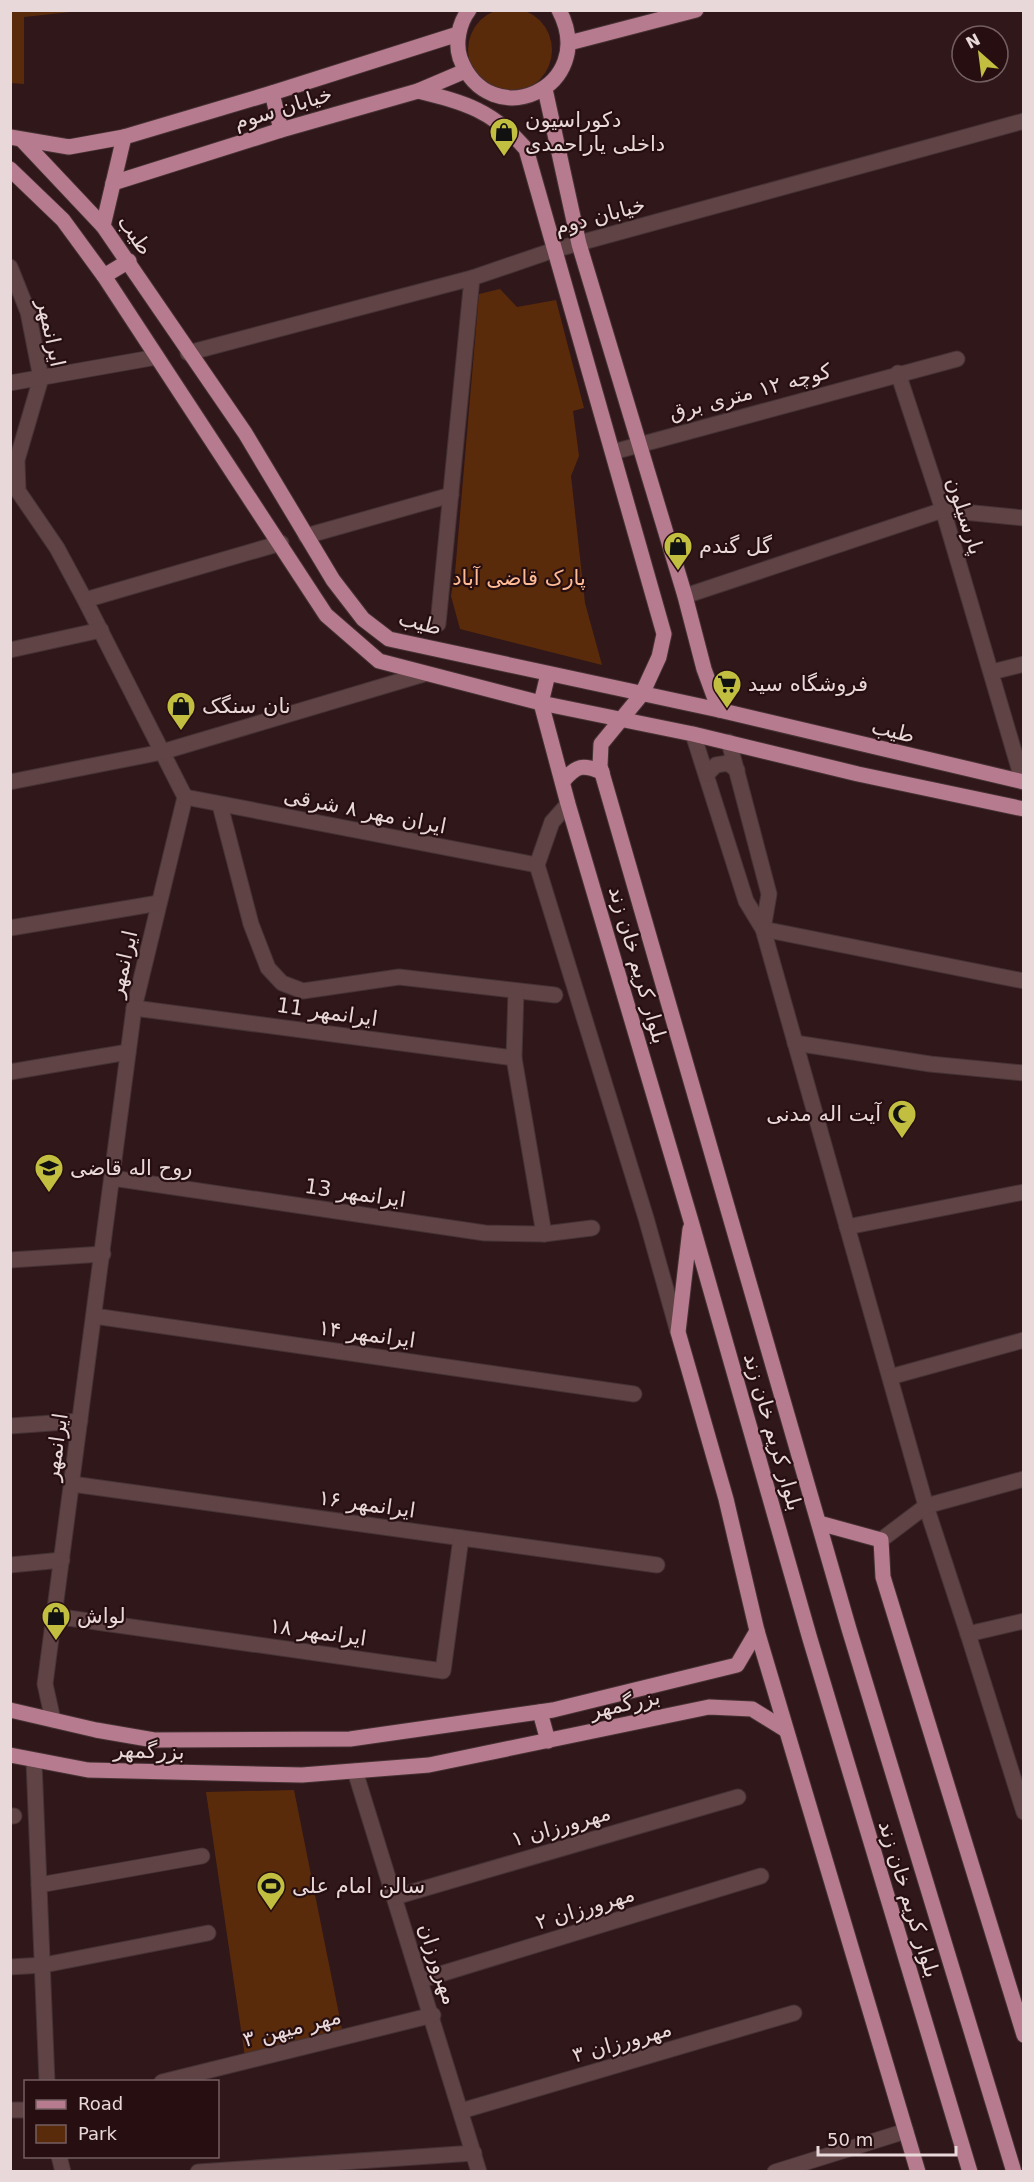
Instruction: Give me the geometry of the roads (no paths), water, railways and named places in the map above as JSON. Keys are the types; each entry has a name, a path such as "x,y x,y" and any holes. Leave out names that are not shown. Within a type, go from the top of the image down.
{"main road":[{"path":"469,10 458,34 459,53 465,71 477,85 493,95 510,99 528,96 545,89 558,76 566,60 569,42 566,25 559,10"},
{"path":"569,42 696,10"},
{"name":"خیابان سوم","path":"16,138 69,147 124,137 273,93 458,34"},
{"name":"خیابان سوم","path":"113,183 281,130 418,91 465,71"},
{"path":"545,89 579,244 685,596 704,669 719,710"},
{"name":"بلوار کریم خان زند","path":"418,91 458,101 484,112 507,127 526,149 613,452 664,634 659,657 642,693 601,744 602,772 819,1523 1014,2172"},
{"path":"273,93 281,130"},
{"path":"103,226 124,137"},
{"name":"طیب","path":"16,138 103,226 245,433 333,580 363,619 389,639 719,710 1023,782"},
{"path":"10,169 63,220 104,276 326,615 379,661 541,703 693,734 858,774 1022,809 1023,782"},
{"path":"104,276 129,261"},
{"path":"541,703 548,674"},
{"name":"بلوار کریم خان زند","path":"541,703 568,804 691,1221 810,1639 970,2172"},
{"path":"562,781 573,770 587,765 602,772"},
{"path":"691,1221 678,1332 726,1499 757,1631 918,2172"},
{"path":"819,1523 881,1540 882,1577 1023,2035"},
{"name":"بزرگمهر","path":"10,1710 154,1740 350,1738 540,1712 737,1665 757,1631"},
{"name":"بزرگمهر","path":"10,1755 34,1762 88,1770 302,1775 429,1765 709,1707 752,1709 786,1730"},
{"path":"540,1712 548,1741"}],"street":[{"name":"خیابان دوم","path":"188,353 472,278 554,250 1023,121"},
{"name":"ایرانمهر","path":"10,267 28,312 41,378 17,460 18,491 57,548 86,600 185,797 134,1008 45,1684 53,1720"},
{"path":"438,624 472,278"},
{"path":"10,383 158,357"},
{"name":"کوچه ۱۲ متری برق","path":"613,452 957,359"},
{"name":"پارسیلون","path":"898,374 943,510 1023,782"},
{"path":"306,536 451,495"},
{"path":"685,596 943,510 1023,518"},
{"path":"86,600 281,543"},
{"path":"10,650 101,630"},
{"path":"992,672 1023,664"},
{"path":"10,782 162,752 424,674"},
{"path":"693,734 746,901 763,929 926,1506 1023,1812"},
{"path":"729,742 769,894 763,929"},
{"path":"707,774 716,765 728,763 737,770"},
{"name":"ایران مهر ٨ شرقی","path":"185,797 537,865"},
{"path":"568,804 552,822 537,865 579,997 678,1332"},
{"path":"220,805 251,924 268,968 282,983 303,991 399,977 555,995"},
{"path":"10,928 159,903"},
{"path":"763,929 1023,981"},
{"path":"516,991 514,1058 544,1234"},
{"name":"ایرانمهر 11","path":"134,1008 514,1058"},
{"path":"795,1043 930,1064 1023,1073"},
{"path":"10,1072 128,1052"},
{"name":"ایرانمهر 13","path":"112,1178 485,1233 544,1234 592,1228"},
{"path":"847,1227 1023,1192"},
{"path":"10,1260 103,1254"},
{"name":"ایرانمهر ۱۴","path":"94,1316 634,1394"},
{"path":"890,1377 1023,1340"},
{"path":"10,1426 80,1421"},
{"path":"881,1540 926,1506 1023,1479"},
{"name":"ایرانمهر ۱۶","path":"72,1484 657,1565"},
{"name":"ایرانمهر ۱۸","path":"54,1616 443,1671 461,1538"},
{"path":"10,1565 62,1560"},
{"path":"968,1634 1023,1621"},
{"path":"34,1762 44,1965 46,2080"},
{"name":"مهرورزان","path":"355,1771 433,2015 479,2172"},
{"name":"مهرورزان ۱","path":"395,1897 738,1797"},
{"path":"39,1885 202,1856"},
{"name":"مهرورزان ۲","path":"421,1980 761,1876"},
{"path":"10,1967 44,1965 208,1933"},
{"name":"مهرورزان ۳","path":"461,2110 794,2013"},
{"name":"مهر میهن ۳","path":"170,2080 433,2015"},
{"path":"775,2172 906,2131"},
{"path":"198,2172 474,2153"}],"place":[{"name":"دکوراسیون داخلی یاراحمدی","path":"504,158"},
{"name":"گل گندم","path":"678,572"},
{"name":"فروشگاه سید","path":"727,710"},
{"name":"نان سنگک","path":"181,732"},
{"name":"آیت اله مدنی","path":"902,1140"},
{"name":"روح اله قاضی","path":"49,1194"},
{"name":"لواش","path":"56,1642"},
{"name":"سالن امام علی","path":"271,1912"}],"park label":[{"name":"پارک قاضی آباد","path":"519,578"}]}
